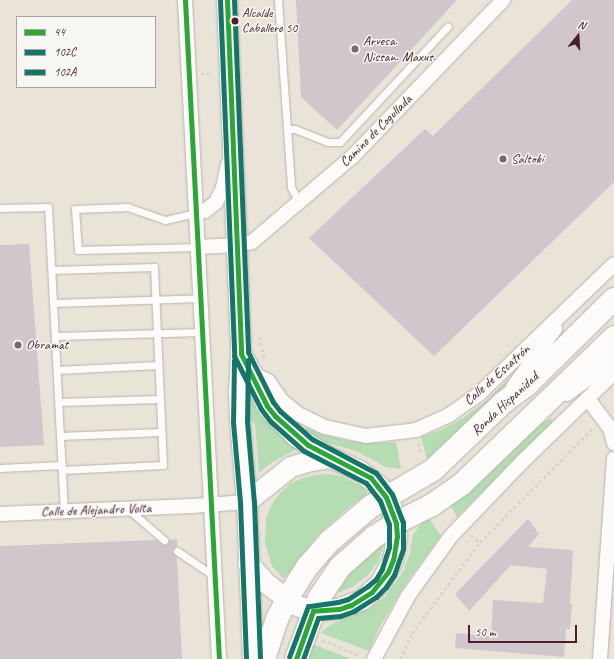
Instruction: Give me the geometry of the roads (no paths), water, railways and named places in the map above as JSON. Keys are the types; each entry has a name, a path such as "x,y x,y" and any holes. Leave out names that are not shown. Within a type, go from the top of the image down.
{"highway":[{"name":"Ronda Hispanidad","path":"264,659 277,619 287,599 308,566 330,541 352,520 386,497 434,470 504,402 528,384 614,299"},
{"name":"Ronda Hispanidad","path":"296,659 313,611 327,584 340,567 374,537 396,523 432,505 461,485 528,422 614,337"}],"main road":[{"path":"226,1 241,354 239,391 240,421 247,502 248,563 253,659"},
{"path":"241,354 260,368 268,406 284,426 297,437 331,458 360,471 380,487 386,497 396,523 396,548 388,572 372,592 351,605 332,610 313,611 299,606 287,599 265,582 248,563"},
{"path":"247,502 291,467 311,461 331,458"}],"street":[{"path":"185,0 201,298 210,504 213,529 218,659"},
{"name":"Camino de Cogullada","path":"198,246 237,245 252,242 352,157 503,0"},
{"path":"196,213 205,211 216,202 223,188 232,144"},
{"name":"Calle de Escatrón","path":"260,368 289,408 307,420 325,428 366,436 416,430 449,415 479,394 614,264"},
{"name":"Calle de Escatrón","path":"504,402 546,344 565,312"},
{"name":"Ronda Hispanidad","path":"528,422 596,373 614,356"},
{"path":"374,659 408,596 452,536 522,462 614,373"},
{"path":"588,399 604,417 610,428 614,443"},
{"path":"600,659 614,458"},
{"name":"Calle de Alejandro Volta","path":"0,514 192,506 247,502"},
{"path":"192,506 213,529"}],"lane":[{"path":"278,0 291,187 299,202"},
{"path":"288,129 295,129 328,142 340,142 448,26"},
{"path":"0,208 48,207 56,336 64,511"},
{"path":"196,213 166,220 128,207 75,209 78,250 198,246"},
{"path":"0,468 163,465 154,300 154,267 52,270"},
{"path":"54,303 201,298"},
{"path":"56,336 202,332"},
{"path":"57,370 158,365"},
{"path":"59,402 160,399"},
{"path":"60,436 162,432"},
{"path":"128,509 164,540"},
{"path":"177,551 214,576"}],"place":[{"name":"Alcalde Caballero 50","path":"235,21"},
{"name":"Arvesa. Nissan. Maxus.","path":"355,49"},
{"name":"Saltoki","path":"503,159"},
{"name":"Obramat","path":"18,345"}]}
